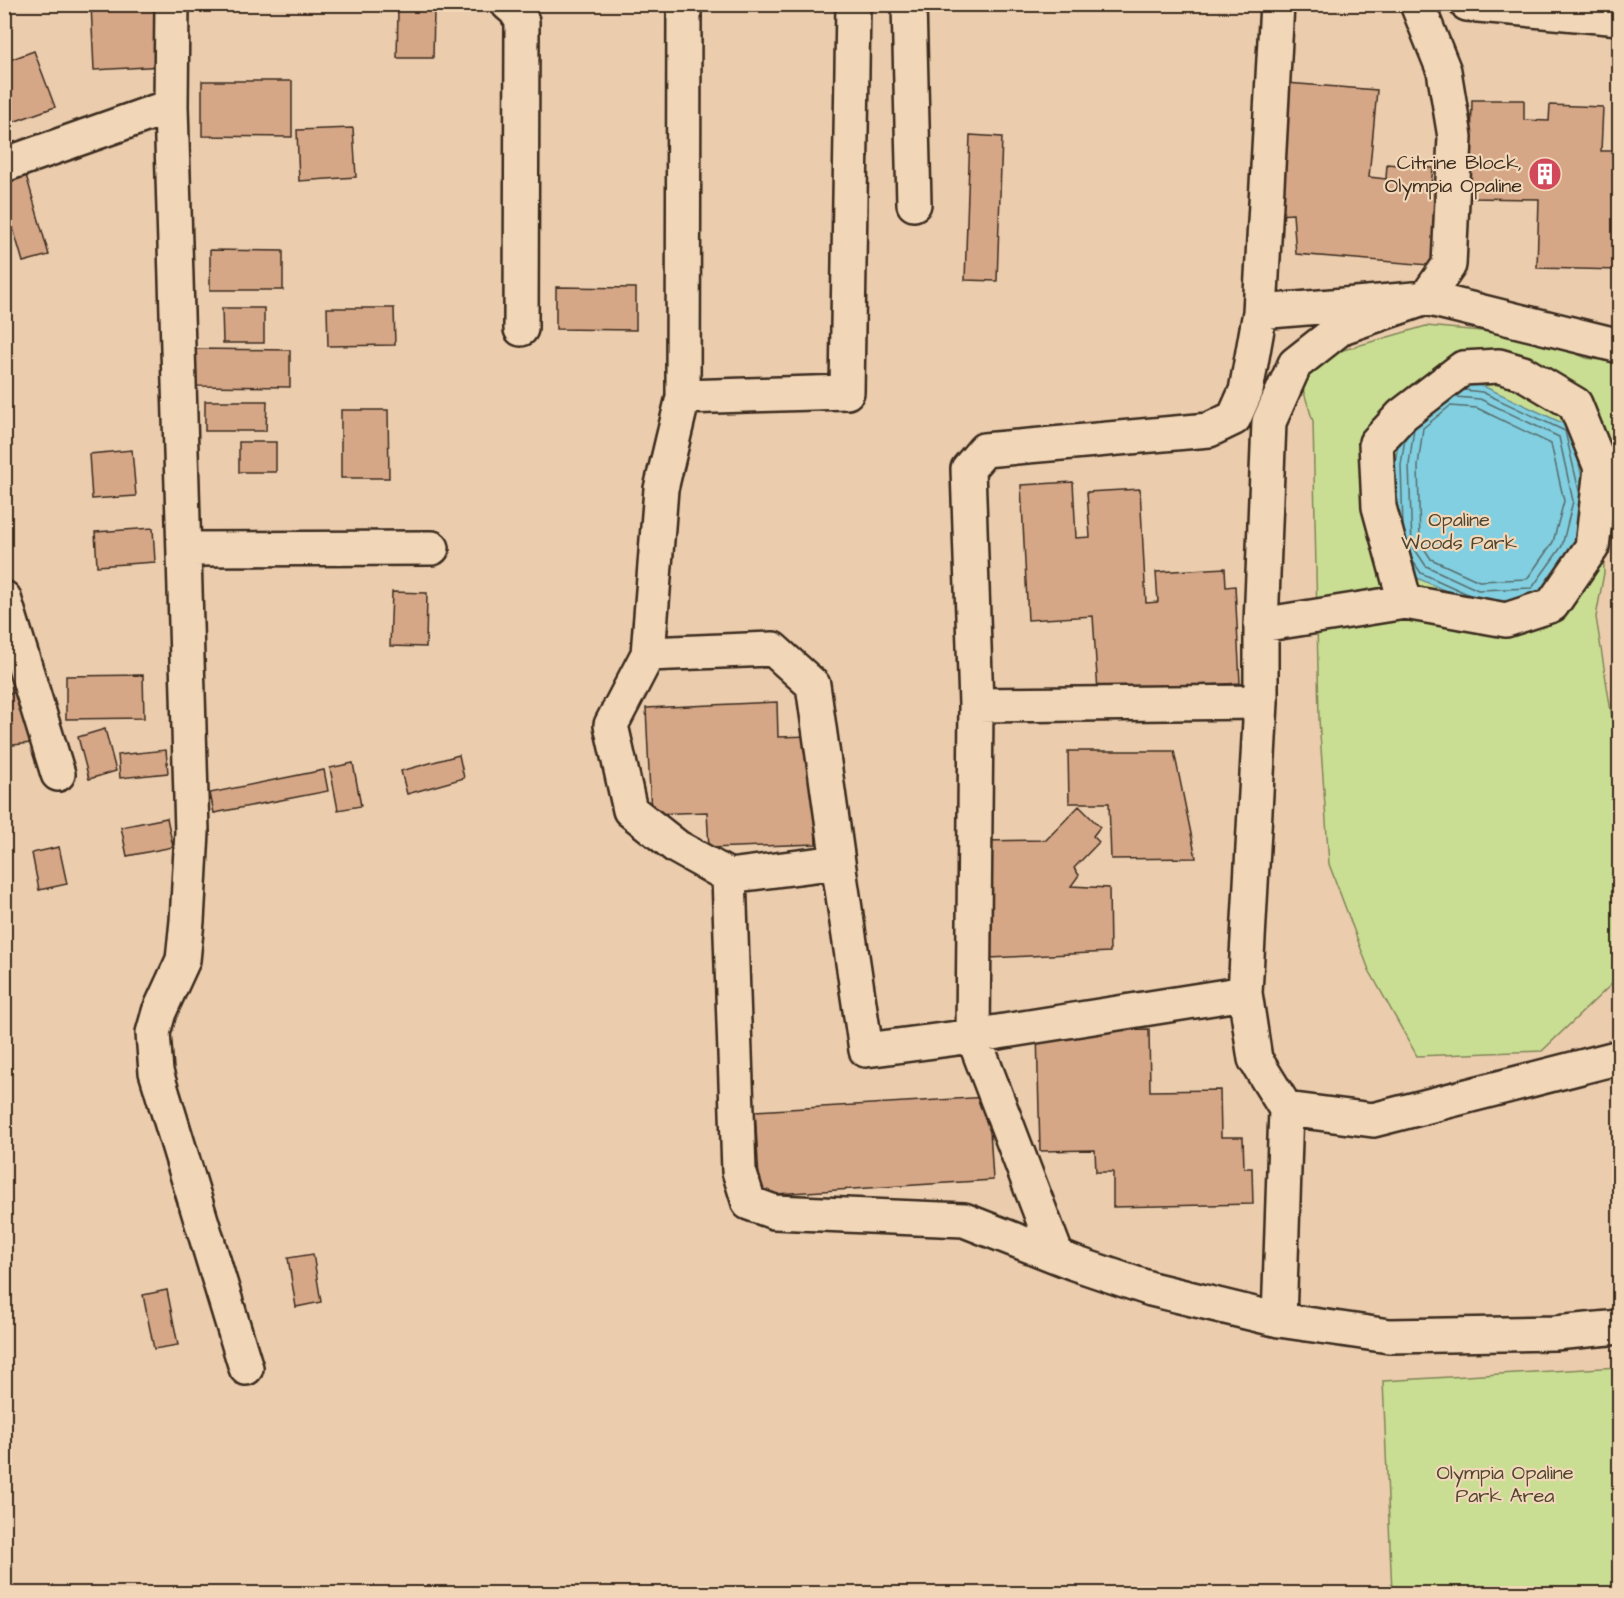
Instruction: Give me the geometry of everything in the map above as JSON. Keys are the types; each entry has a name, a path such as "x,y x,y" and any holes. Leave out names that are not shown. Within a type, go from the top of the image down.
{"street":[{"path":"172,4 171,106 192,832 183,960 159,1012 153,1033 156,1072 246,1368"},
{"path":"508,4 522,21 521,329"},
{"path":"684,4 683,396 661,489 648,654 611,725 630,810 677,847 729,876 838,862"},
{"path":"683,396 847,392 853,4"},
{"path":"909,4 914,204"},
{"path":"1057,1256 973,1036 976,705 968,469 984,450 1209,430 1234,418 1246,392 1260,312 1277,4"},
{"path":"1279,1320 1286,1108 1255,1059 1245,993 1261,702 1261,625 1269,422 1295,364 1342,327 1426,298 1449,265 1455,137 1444,71 1417,4"},
{"path":"1467,4 1620,18"},
{"path":"4,165 171,106"},
{"path":"1260,312 1426,298 1620,346"},
{"path":"1261,625 1405,602 1506,620 1552,605 1592,547 1601,468 1575,404 1523,373 1499,366 1463,368 1402,415 1376,443 1379,507 1405,602"},
{"path":"184,549 432,548"},
{"path":"4,598 58,774"},
{"path":"648,654 772,649 813,685 866,1050 973,1036 1245,993"},
{"path":"976,705 1261,702"},
{"path":"729,876 739,1172 749,1203 774,1212 964,1220 1151,1289 1279,1320 1389,1336 1555,1333 1620,1327"},
{"path":"1286,1108 1373,1120 1620,1057"}],"green space":[{"name":"Opaline Woods Park","path":"1426,326 1536,336 1586,358 1619,363 1619,449 1601,449 1604,573 1596,617 1619,762 1619,977 1542,1051 1417,1056 1369,970 1329,864 1319,719 1313,421 1295,364"},
{"name":"Olympia Opaline Park Area","path":"1619,1367 1619,1593 1392,1593 1383,1381"}],"water":[{"path":"1444,382 1483,386 1571,427 1587,501 1574,552 1539,601 1475,604 1417,578 1398,550 1395,465 1402,415"}],"building":[{"path":"15,4 53,4 53,6 15,7"},
{"path":"91,4 161,4 164,66 94,70"},
{"path":"398,9 434,10 433,58 397,58"},
{"path":"34,51 55,107 13,122 4,100 4,62"},
{"path":"202,81 292,81 292,137 202,136"},
{"path":"1286,83 1377,90 1369,177 1386,179 1387,164 1433,168 1431,185 1440,186 1441,266 1296,254 1293,214 1276,215"},
{"name":"Citrine Block, Olympia Opaline","path":"1472,100 1524,100 1524,120 1549,121 1550,105 1603,107 1601,151 1620,151 1620,270 1537,268 1539,199 1470,198"},
{"path":"353,128 356,177 299,181 297,130"},
{"path":"970,135 1002,137 997,281 965,280"},
{"path":"26,175 49,255 23,262 4,197 4,181"},
{"path":"210,250 283,251 283,290 210,290"},
{"path":"556,287 636,288 636,330 556,329"},
{"path":"222,308 264,308 264,343 223,343"},
{"path":"327,308 394,308 395,345 328,346"},
{"path":"195,349 290,350 290,387 195,386"},
{"path":"205,401 267,401 266,431 205,431"},
{"path":"341,410 388,410 389,478 341,478"},
{"path":"239,442 276,442 276,472 239,472"},
{"path":"132,450 136,496 92,499 89,454"},
{"path":"1073,482 1076,538 1090,537 1087,492 1140,489 1146,603 1158,602 1156,572 1225,568 1226,587 1235,586 1240,683 1098,692 1093,616 1028,620 1021,485"},
{"path":"153,528 155,562 97,566 95,532"},
{"path":"392,592 427,593 426,647 390,646"},
{"path":"143,675 144,718 66,719 66,676"},
{"path":"26,691 31,743 4,746 4,694"},
{"path":"777,702 778,737 811,736 816,844 709,848 707,812 651,814 646,708"},
{"path":"105,729 116,771 89,779 78,737"},
{"path":"166,750 168,773 120,778 118,755"},
{"path":"1068,751 1174,751 1196,858 1111,859 1109,803 1069,803"},
{"path":"459,755 464,778 407,794 401,771"},
{"path":"353,763 361,806 338,810 330,768"},
{"path":"324,770 328,791 214,813 210,793"},
{"path":"1079,806 1100,827 1093,836 1099,842 1074,868 1079,875 1071,886 1109,888 1110,952 990,958 984,841 1046,840"},
{"path":"167,818 173,847 127,856 121,827"},
{"path":"59,847 67,884 39,890 32,853"},
{"path":"1149,1029 1150,1091 1220,1090 1221,1137 1243,1137 1244,1168 1252,1168 1253,1204 1113,1207 1113,1172 1096,1172 1095,1150 1040,1151 1037,1032"},
{"path":"988,1097 993,1180 760,1195 755,1111"},
{"path":"313,1254 321,1302 296,1307 288,1258"},
{"path":"167,1290 178,1345 154,1349 143,1295"}],"place":[{"name":"Citrine Block, Olympia Opaline","path":"1545,174"}]}
